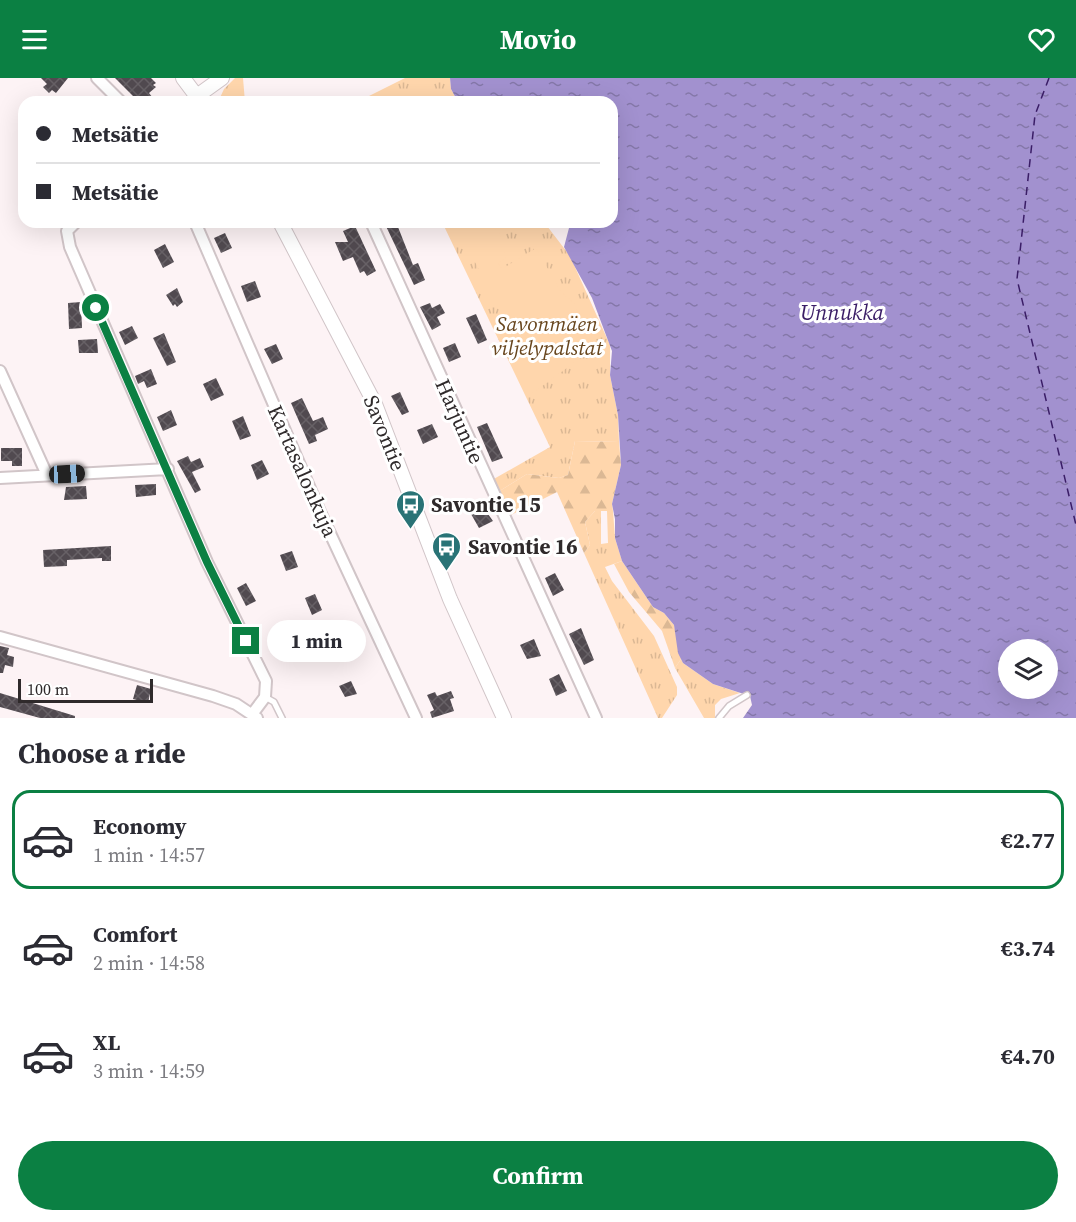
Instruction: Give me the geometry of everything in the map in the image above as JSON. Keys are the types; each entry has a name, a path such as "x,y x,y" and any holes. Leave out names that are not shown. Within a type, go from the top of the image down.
{"street":[{"path":"97,78 115,96"},
{"path":"183,78 197,96"},
{"path":"202,96 222,78"},
{"path":"0,637 213,696 255,716 265,697 266,681 207,562 70,247 67,231 70,228"},
{"name":"Kartasalonkuja","path":"198,228 321,514 416,718"},
{"name":"Savontie","path":"283,228 375,404 450,599 504,718"},
{"name":"Harjuntie","path":"374,228 596,718"},
{"path":"0,371 47,475"},
{"path":"0,478 168,470"}],"lane":[{"path":"719,718 729,706 747,695"},
{"path":"265,697 274,702 282,718"}],"green space":[{"path":"235,78 243,78 244,96 221,96 224,89"},
{"path":"405,78 450,78 451,89 455,96 369,96"},
{"path":"445,228 549,228 570,256 610,345 610,375 618,415 619,442 575,441 568,475 559,478 527,474 498,492 492,480 550,447"},
{"name":"Savonmäen viljelypalstat","path":"462,228 495,228 504,241 501,247 507,257 498,263 502,269 536,248 561,292 574,303 583,322 590,351 530,395 501,337 509,330 459,230"},
{"path":"575,441 619,442 621,465 612,504 613,511 595,511 585,522 590,545 584,553 557,492 507,517 498,492 527,474 559,478 568,475"},
{"path":"595,511 601,511 601,544 608,543 607,511 613,511 615,538 622,561 605,567 612,581 654,636 677,687 677,695 662,718 658,718 584,553 590,545 585,522"},
{"path":"622,561 653,607 664,613 674,625 681,659 675,668 662,631 629,592 614,564"},
{"path":"681,659 683,663 713,684 740,693 721,699 715,705 715,718 704,718 675,668"}],"water":[{"name":"Unnukka","path":"450,78 1076,78 1076,718 743,718 752,705 750,696 713,684 683,663 678,653 674,625 664,613 653,607 622,561 615,538 612,504 621,465 618,415 610,375 612,351 592,298 564,247 569,228 618,228 618,96 455,96 451,89"}],"building":[{"path":"41,78 68,78 56,93 52,90 49,93 43,87 47,84"},
{"path":"115,78 151,78 156,83 153,85 156,87 149,93 151,96 133,96"},
{"path":"356,228 376,271 367,276 364,271 360,273 353,257 343,261 335,242 348,242 343,231"},
{"path":"387,228 398,228 413,265 418,263 425,280 414,285"},
{"path":"225,233 232,248 221,253 214,238"},
{"path":"165,244 174,262 163,268 154,250"},
{"path":"255,281 261,297 247,302 241,286"},
{"path":"177,288 183,302 177,307 175,304 173,306 166,295"},
{"path":"81,302 82,328 69,329 68,303"},
{"path":"430,303 432,308 440,304 445,313 437,317 441,325 432,330 420,307"},
{"path":"476,314 487,340 478,344 466,318"},
{"path":"132,326 138,338 125,345 119,332"},
{"path":"164,333 176,362 167,366 153,338"},
{"path":"97,339 98,353 79,353 78,340"},
{"path":"455,343 461,357 449,362 443,348"},
{"path":"276,344 283,359 272,364 264,349"},
{"path":"151,369 157,384 147,388 144,381 138,384 135,376"},
{"path":"216,378 224,395 211,401 203,384"},
{"path":"400,392 409,412 402,415 391,396"},
{"path":"302,398 313,421 323,417 328,429 315,435 317,441 309,444 291,403"},
{"path":"171,410 177,425 163,431 157,417"},
{"path":"243,416 251,436 240,440 232,421"},
{"path":"487,423 503,458 492,462 477,427"},
{"path":"432,424 438,437 423,444 417,430"},
{"path":"1,448 22,448 22,466 12,466 12,461 1,461"},
{"path":"188,456 191,462 200,458 204,467 192,472 201,490 195,493 177,461"},
{"path":"262,460 269,474 257,480 251,465"},
{"path":"156,484 156,495 136,497 135,485"},
{"path":"86,486 87,499 64,500 66,487"},
{"path":"483,507 493,521 479,528 471,514"},
{"path":"111,546 111,561 102,561 102,558 67,560 67,566 44,567 43,550"},
{"path":"292,551 298,567 286,571 280,555"},
{"path":"555,573 564,590 553,596 545,578"},
{"path":"246,583 256,601 246,606 237,588"},
{"path":"315,594 322,610 312,615 305,598"},
{"path":"581,628 594,660 584,665 569,634"},
{"path":"332,637 338,650 326,656 320,642"},
{"path":"534,639 541,656 527,659 520,645"},
{"path":"0,646 9,648 7,655 14,657 13,667 5,665 3,673 0,673"},
{"path":"559,674 567,691 556,696 549,679"},
{"path":"351,681 357,694 345,697 339,686"},
{"path":"137,685 151,689 148,703 133,699"},
{"path":"451,691 454,698 450,699 454,711 432,718 430,712 434,710 427,695 435,692 437,696"},
{"path":"0,693 75,716 75,718 40,718 0,707"}],"ferry route":[{"path":"1049,78 1035,115 1017,279 1076,525"}],"place":[{"name":"Savontie 15","path":"410,530"},
{"name":"Savontie 16","path":"447,572"}],"route":[{"path":"96,308 207,562 246,641"}]}
